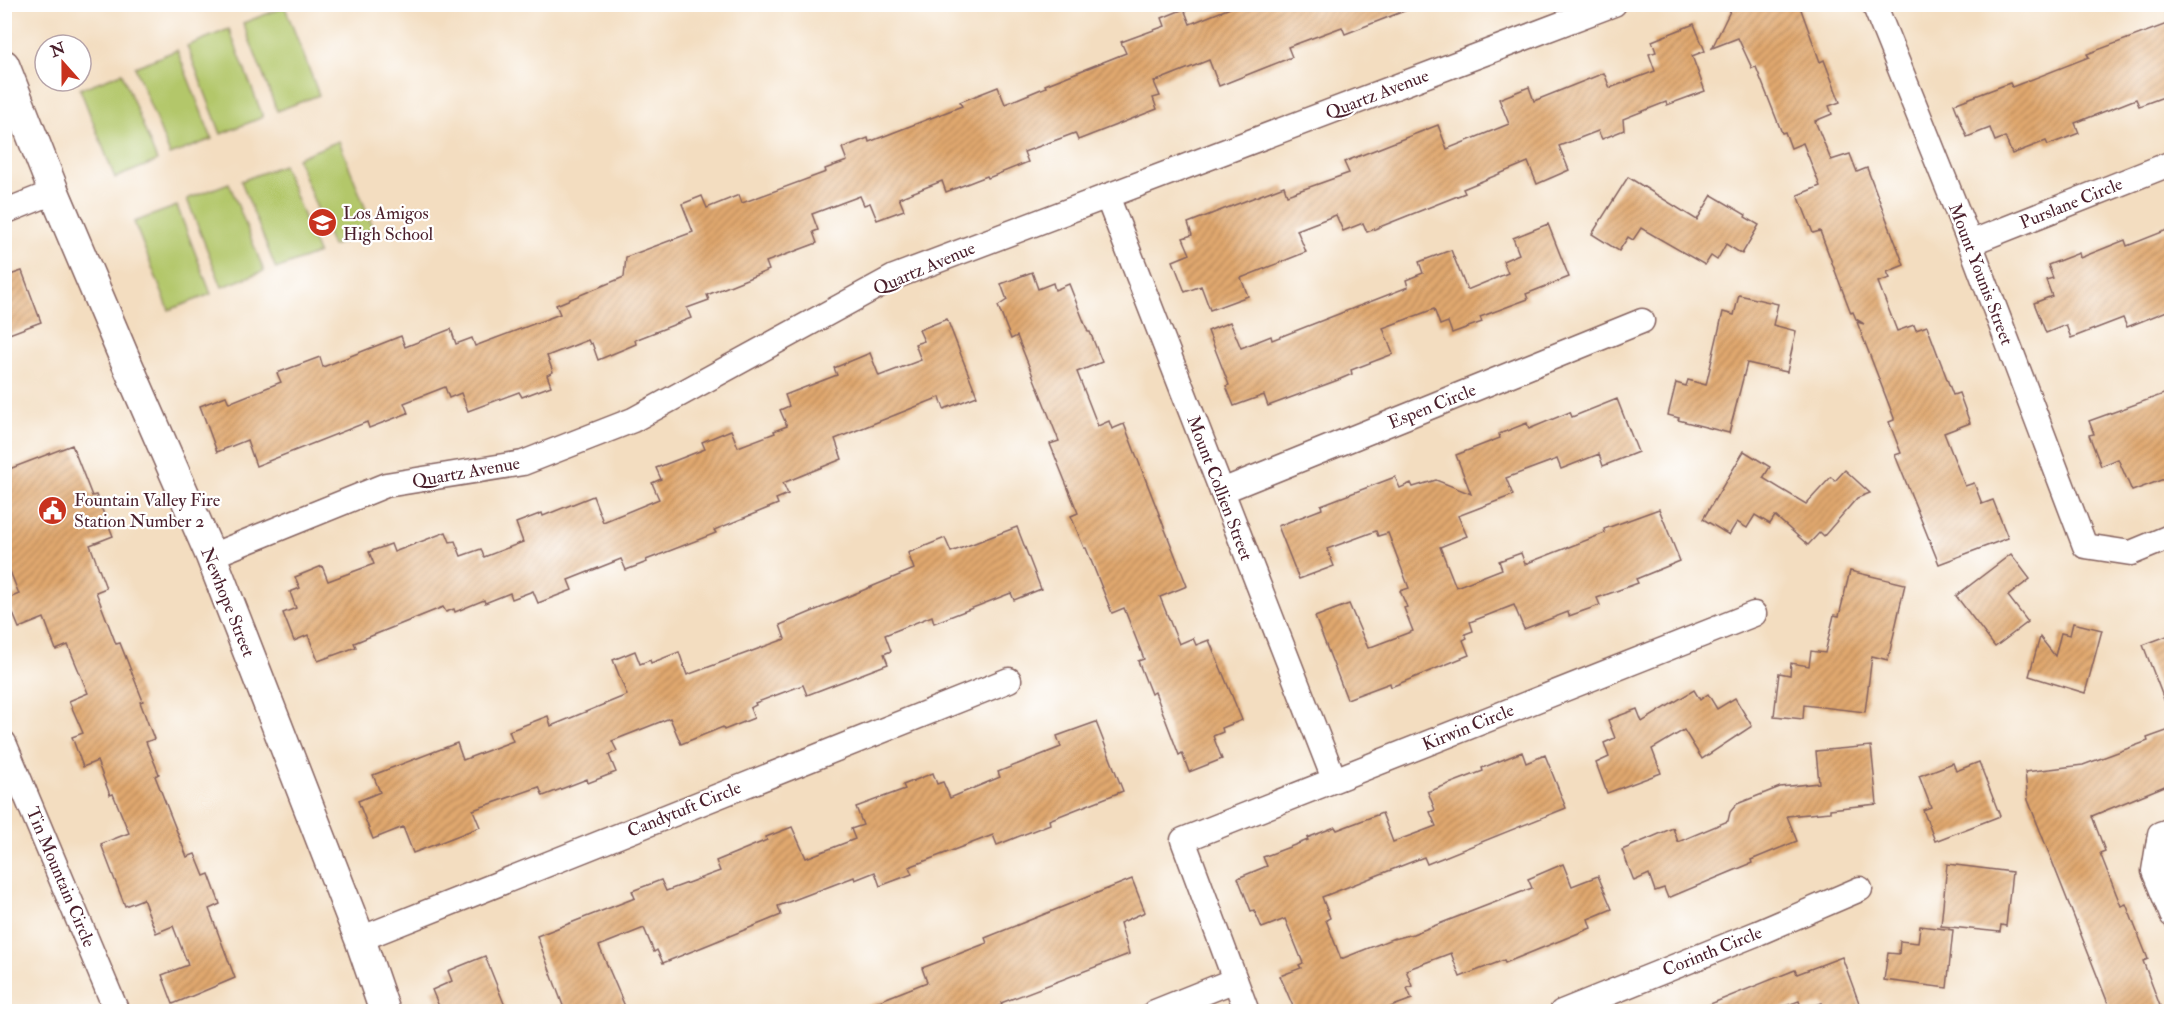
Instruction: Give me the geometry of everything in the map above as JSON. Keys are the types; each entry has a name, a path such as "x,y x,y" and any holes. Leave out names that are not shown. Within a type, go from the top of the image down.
{"street":[{"name":"Quartz Avenue","path":"211,556 386,485 523,463 633,420 894,277 1614,4"},
{"name":"Mount Younis Street","path":"1874,4 1970,243 2085,546 2132,553 2172,536"},
{"name":"Newhope Street","path":"4,65 54,192 211,556 360,939 385,1011"},
{"name":"Purslane Circle","path":"1970,243 2172,163"},
{"path":"4,212 54,192"},
{"name":"Mount Collien Street","path":"1107,196 1334,779"},
{"name":"Espen Circle","path":"1222,491 1642,321"},
{"name":"Kirwin Circle","path":"1235,980 1183,840 1754,614"},
{"name":"Candytuft Circle","path":"360,939 1009,680"},
{"name":"Tin Mountain Circle","path":"4,743 117,1011"},
{"path":"2172,830 2160,834 2154,871 2172,915"},
{"name":"Corinth Circle","path":"1562,1011 1758,933 1860,889"},
{"path":"1155,1011 1235,980 1247,1011"}],"green space":[{"path":"285,7 319,95 277,111 243,23"},
{"path":"229,29 263,117 221,134 187,46"},
{"path":"177,50 212,139 170,155 135,67"},
{"path":"122,73 157,161 115,178 82,93 93,93 93,84"},
{"path":"339,141 374,230 332,246 297,158"},
{"path":"283,165 318,253 276,269 241,181"},
{"path":"229,183 264,271 222,287 187,199"},
{"path":"177,206 211,294 169,310 134,222"}],"building":[{"path":"1240,4 1416,4 1417,6 1345,34 1342,27 1288,47 1292,57 1219,86 1209,60 1154,82 1160,96 1153,98 1157,109 1078,140 1075,133 1024,152 1028,162 988,178 987,176 946,192 942,181 899,198 904,210 877,220 870,203 864,205 860,196 812,214 818,230 813,232 817,243 766,262 769,270 707,295 709,300 687,308 691,318 635,340 636,344 598,360 592,343 590,344 588,340 547,356 553,372 547,375 551,386 522,397 519,392 468,411 461,393 449,398 445,387 404,403 408,413 369,428 367,422 256,466 247,440 217,452 200,406 226,396 229,403 281,382 277,373 320,357 323,367 401,336 405,347 451,329 456,344 472,338 475,346 560,314 556,305 624,277 626,257 693,232 682,204 702,196 707,208 739,195 742,203 826,172 825,169 847,161 842,148 868,138 869,142 962,106 960,102 998,87 1005,104 1046,87 1045,85 1126,53 1121,42 1165,26 1162,18 1184,9 1190,24"},
{"path":"1742,4 1799,4 1820,62 1824,60 1840,102 1829,106 1832,114 1815,121 1831,160 1850,154 1857,172 1867,168 1904,265 1887,272 1890,278 1878,282 1897,331 1914,325 1916,330 1927,326 1953,395 1959,393 1970,423 1944,433 1965,486 1974,483 1982,504 1993,500 2008,538 1939,564 1895,455 1901,453 1889,422 1894,418 1857,322 1864,324 1856,319 1853,312 1851,313 1820,231 1813,233 1798,195 1820,186 1803,143 1791,148 1785,132 1782,133 1756,67 1752,68 1738,38 1712,48 1731,9"},
{"path":"2172,22 2172,94 2139,106 2136,99 2075,123 2079,133 2048,145 2046,141 2012,154 2005,137 1995,141 1990,128 1967,137 1954,104 2010,83 2012,87 2089,57 2087,54"},
{"path":"1694,24 1705,51 1692,56 1705,91 1667,105 1666,102 1623,119 1624,130 1602,139 1598,131 1559,146 1569,170 1537,184 1528,162 1463,189 1465,193 1367,232 1363,223 1343,231 1336,215 1297,230 1306,252 1241,278 1248,296 1210,310 1201,286 1185,292 1173,261 1190,254 1183,238 1192,235 1188,223 1284,186 1287,195 1349,173 1344,162 1438,125 1447,149 1509,124 1499,99 1529,87 1534,101 1604,73 1610,88 1655,71 1649,54 1656,52 1652,41"},
{"path":"1628,177 1697,220 1712,195 1759,225 1742,254 1726,244 1717,260 1711,256 1705,265 1641,228 1633,240 1628,237 1619,251 1592,234"},
{"path":"1548,224 1569,277 1526,294 1528,299 1480,317 1482,322 1452,333 1448,322 1440,325 1434,309 1383,328 1393,354 1351,370 1352,374 1338,380 1268,406 1264,395 1234,406 1226,386 1229,385 1208,331 1230,322 1241,348 1271,336 1272,340 1408,287 1406,280 1423,273 1419,262 1451,250 1467,290 1508,273 1503,261 1519,254 1513,238"},
{"path":"2172,228 2172,309 2127,327 2123,318 2071,338 2066,325 2046,333 2034,303 2052,296 2046,280 2053,278 2048,265 2079,253 2080,258 2125,240 2127,246"},
{"path":"22,271 41,322 4,336 4,277"},
{"path":"1032,272 1038,289 1053,283 1055,290 1069,284 1102,362 1077,372 1098,426 1109,421 1112,429 1124,424 1187,586 1160,597 1179,644 1193,638 1196,645 1209,640 1242,720 1222,728 1223,732 1213,736 1222,759 1189,772 1182,753 1179,755 1155,692 1151,694 1138,661 1144,659 1124,608 1112,613 1086,548 1084,548 1071,516 1078,513 1050,444 1059,441 1017,336 1011,339 998,306 1007,300 1001,284"},
{"path":"1739,295 1778,304 1773,325 1796,331 1787,372 1747,363 1729,433 1678,420 1679,418 1668,415 1676,383 1686,386 1688,380 1706,385 1723,312 1734,315"},
{"path":"947,319 977,396 944,409 940,397 835,439 842,459 783,483 788,494 776,499 778,504 714,530 716,533 626,570 621,559 568,580 572,590 538,603 533,591 512,599 510,593 485,603 484,600 455,612 454,609 446,612 443,607 354,643 356,647 318,661 308,635 294,641 283,613 296,608 290,592 300,588 295,577 322,566 328,581 374,564 369,552 391,544 394,552 446,532 450,542 455,541 461,556 481,549 484,557 523,542 516,523 542,513 543,516 593,496 603,522 659,499 652,483 661,479 656,468 705,449 702,442 731,430 738,447 787,426 780,410 789,406 785,395 837,375 834,368 870,353 879,376 921,360 915,344 924,341 919,330"},
{"path":"2172,391 2172,476 2132,491 2118,459 2101,466 2089,435 2094,434 2089,421"},
{"path":"1617,399 1638,452 1603,466 1599,454 1561,469 1557,459 1506,478 1513,495 1458,516 1467,536 1440,547 1456,587 1502,569 1499,561 1521,553 1525,564 1605,533 1604,529 1659,509 1680,561 1636,579 1638,583 1597,598 1600,605 1569,616 1568,612 1524,629 1514,605 1470,622 1473,631 1465,634 1467,638 1463,640 1469,655 1391,687 1390,683 1347,699 1315,617 1349,604 1368,648 1413,631 1400,591 1409,588 1388,533 1378,536 1376,531 1327,549 1334,566 1299,579 1278,526 1322,509 1321,505 1395,477 1400,488 1411,483 1413,487 1436,480 1471,494 1456,455 1500,438 1499,434 1527,423 1529,429 1570,412 1572,417"},
{"path":"72,445 92,496 96,495 113,536 90,545 106,588 96,592 116,644 120,643 143,701 140,702 154,739 146,742 159,774 155,776 187,857 195,854 204,876 209,874 220,904 209,909 235,978 173,1004 162,975 188,965 173,926 156,933 143,899 125,906 101,844 129,833 113,794 110,795 97,761 83,767 72,737 83,733 69,701 88,693 68,645 56,650 44,618 19,628 7,599 19,594 4,556 4,471"},
{"path":"1744,451 1770,467 1763,478 1806,504 1831,477 1835,481 1845,470 1870,493 1857,498 1824,536 1820,532 1808,545 1775,516 1770,524 1755,515 1747,528 1737,522 1729,535 1703,519"},
{"path":"1017,527 1041,589 1014,600 1011,593 934,623 932,616 885,635 891,651 884,654 888,664 807,695 803,685 755,703 756,705 750,708 754,718 724,730 723,727 681,744 670,718 612,741 617,751 609,755 616,772 588,783 587,779 543,796 539,787 473,810 480,827 413,853 403,827 373,839 358,801 380,792 373,775 457,743 463,760 513,741 509,731 548,716 551,726 627,695 613,660 635,651 640,664 650,660 651,663 679,652 687,675 785,639 780,625 914,569 908,553 945,538 951,552"},
{"path":"2011,554 2030,579 2008,596 2028,622 1995,647 1956,596"},
{"path":"1850,571 1905,584 1888,660 1872,656 1865,712 1804,705 1803,719 1774,716 1779,673 1790,675 1791,663 1809,666 1811,651 1825,653 1834,615 1839,616"},
{"path":"2073,623 2102,630 2085,693 2029,676 2040,637 2055,656 2061,633 2070,635"},
{"path":"2172,634 2172,715 2170,715 2143,645"},
{"path":"1694,690 1700,700 1708,694 1717,709 1735,698 1752,726 1702,759 1684,730 1652,749 1661,773 1607,793 1596,763 1609,757 1604,743 1615,738 1608,720 1637,709 1642,722"},
{"path":"1096,722 1123,791 1049,820 1050,824 997,845 993,835 909,867 912,874 880,886 875,872 855,880 854,877 778,906 781,915 663,963 657,950 654,952 644,928 599,946 627,1011 565,1011 537,936 635,898 632,891 661,880 666,891 720,871 716,861 792,827 806,858 855,839 851,829 863,825 856,807 905,789 903,785 933,773 937,784 943,782 950,798 1000,777 998,772 1061,747 1057,736"},
{"path":"2172,729 2172,783 2092,816 2105,851 2100,853 2121,906 2126,904 2148,959 2143,961 2162,1011 2111,1011 2028,800 2025,772 2083,765 2148,741 2147,738"},
{"path":"1871,746 1877,804 1787,816 1797,841 1751,860 1752,863 1668,898 1664,888 1655,891 1649,874 1634,881 1622,850 1673,828 1678,842 1728,821 1730,812 1737,804 1780,787 1819,783 1816,751"},
{"path":"1522,752 1526,763 1545,755 1566,808 1427,864 1424,857 1322,897 1330,918 1326,920 1341,959 1532,888 1528,879 1563,864 1572,886 1598,876 1612,909 1588,919 1591,928 1505,963 1504,960 1460,977 1451,953 1406,970 1412,986 1407,988 1412,999 1380,1011 1295,1011 1280,976 1301,968 1299,965 1303,963 1285,919 1262,928 1254,910 1251,911 1238,878 1267,866 1263,857 1335,827 1337,830 1382,813 1393,842 1436,826 1430,812 1435,810 1428,792 1483,771 1482,768"},
{"path":"1979,762 2000,816 1935,841 1923,810 1931,807 1919,776 1953,763 1956,771"},
{"path":"1947,864 2012,872 2006,926 2001,925 2000,932 1941,926"},
{"path":"1132,879 1145,912 1120,923 1129,954 984,1011 856,1011 927,982 922,968 987,943 985,938"},
{"path":"1920,926 1953,930 1947,988 1884,980 1888,953 1899,954 1900,941 1918,943"},
{"path":"485,956 507,1011 441,1011 432,990 452,981 448,971"},
{"path":"1842,957 1862,1011 1826,1011 1822,1003 1802,1010 1799,1001 1771,1011 1693,1011 1795,970 1797,974"}],"place":[{"name":"Los Amigos High School","path":"322,223"},
{"name":"Fountain Valley Fire Station Number 2","path":"53,510"}]}
